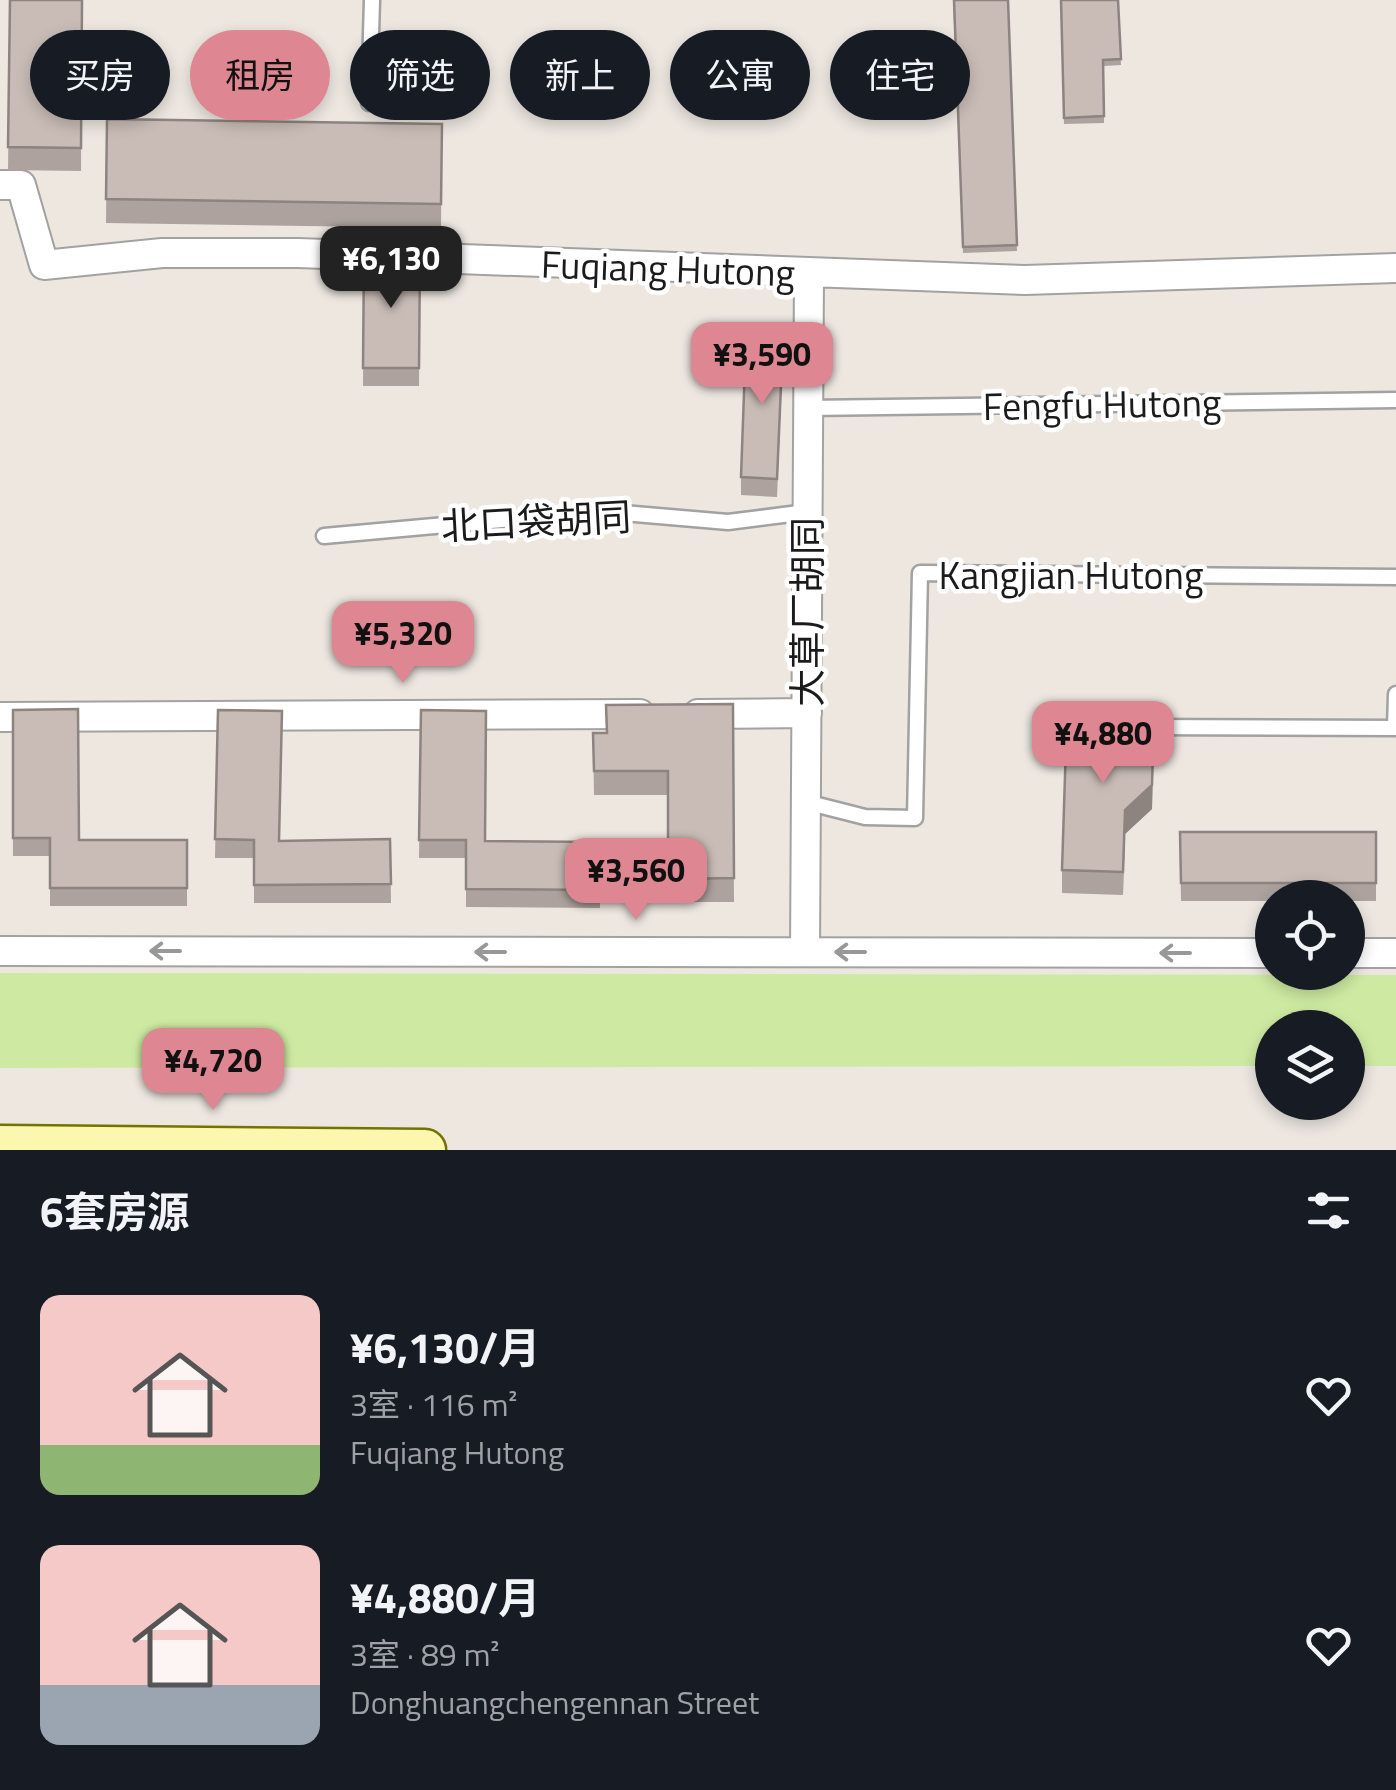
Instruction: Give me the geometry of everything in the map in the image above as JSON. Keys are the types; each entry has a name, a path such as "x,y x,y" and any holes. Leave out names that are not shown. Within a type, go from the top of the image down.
{"main road":[{"path":"0,1146 424,1150"}],"street":[{"name":"Fuqiang Hutong","path":"0,184 21,185 44,265 162,253 298,253 1024,280 1396,268"},
{"name":"大草厂胡同","path":"805,952 808,273"},
{"path":"0,717 807,713"},
{"path":"0,951 1255,953"},
{"path":"1365,953 1396,953"}],"lane":[{"path":"371,30 372,0"},
{"name":"Fengfu Hutong","path":"808,408 1396,400"},
{"name":"北口袋胡同","path":"324,536 600,511 728,522 807,512"},
{"name":"Kangjian Hutong","path":"806,802 865,816 915,818 920,573 1396,577"},
{"path":"1123,727 1395,728 1396,694"}],"green space":[{"path":"0,973 1255,975 1255,990 1365,990 1365,975 1396,975 1396,1066 1365,1066 1365,1010 1255,1010 1255,1066 0,1068"}],"building":[{"path":"10,0 82,0 82,30 30,30 30,120 81,120 81,148 8,147"},
{"path":"954,0 1008,0 1017,245 963,247 958,120 970,120 970,30 955,30"},
{"path":"1061,0 1118,0 1121,59 1103,60 1104,116 1064,118"},
{"path":"107,120 442,124 441,204 106,199"},
{"path":"364,254 420,255 419,368 363,368"},
{"path":"746,337 783,338 777,479 741,477"},
{"path":"733,704 734,878 668,879 668,771 594,771 593,733 607,733 606,705"},
{"path":"78,709 79,840 187,840 187,888 50,888 50,838 13,838 13,710"},
{"path":"218,710 282,711 279,841 390,839 391,884 254,885 254,840 215,839"},
{"path":"421,710 486,711 485,841 600,842 600,890 466,889 466,840 419,840"},
{"path":"1067,713 1154,716 1152,785 1125,810 1123,872 1062,870"},
{"path":"1180,832 1376,832 1376,883 1181,883"}]}
